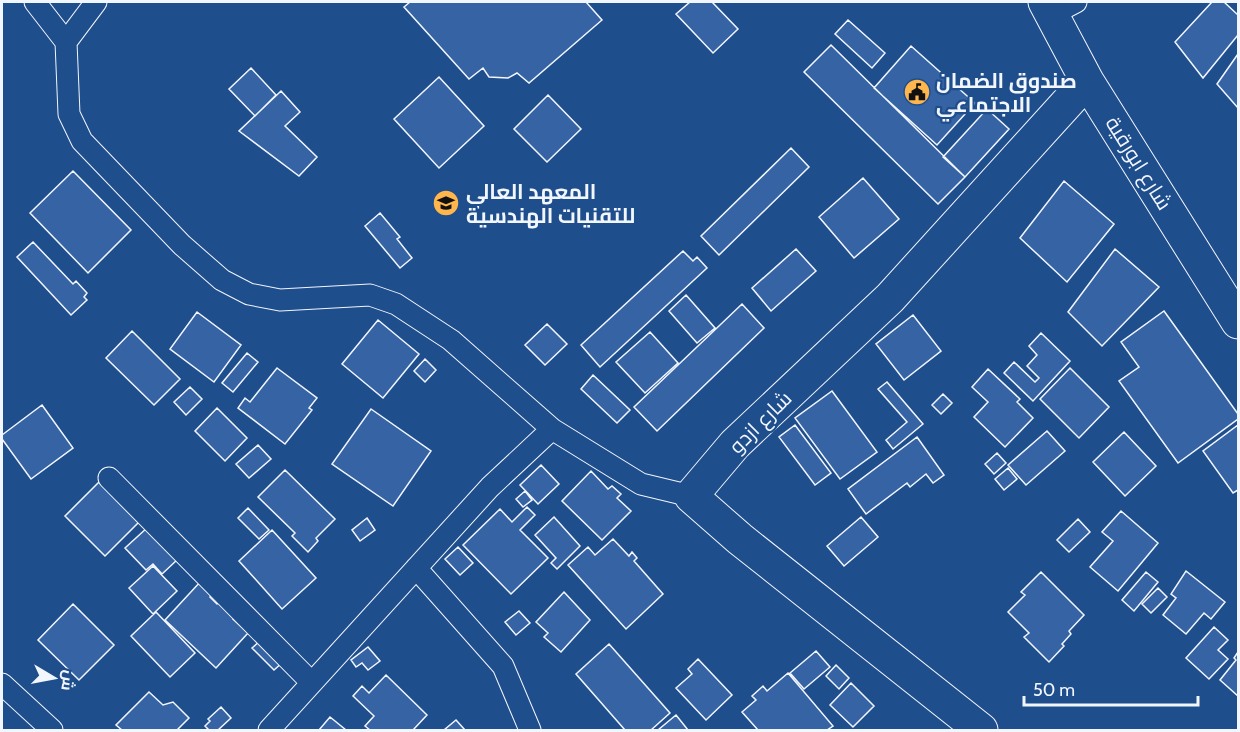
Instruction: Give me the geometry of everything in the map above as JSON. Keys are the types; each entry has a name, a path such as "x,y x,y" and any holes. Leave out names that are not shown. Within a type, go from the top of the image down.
{"main road":[{"name":"شارع ابورقية","path":"1058,6 1087,81 1239,322"},
{"name":"شارع ازدو","path":"691,496 735,444 890,298 1087,81"},
{"path":"691,496 740,539 981,730"}],"street":[{"path":"35,2 66,42 69,114 82,141 182,245 222,280 249,294 280,300 370,295 396,304 451,340 552,429 640,484 691,496"},
{"path":"66,42 96,2"},
{"path":"269,730 490,487 552,429"},
{"path":"109,478 311,682"},
{"path":"416,568 503,666 530,730"},
{"path":"2,684 52,730"}],"building":[{"path":"410,2 586,2 602,20 529,83 517,73 508,78 489,77 483,68 469,79 404,7"},
{"path":"690,2 712,2 738,29 713,53 676,14"},
{"path":"1212,2 1224,2 1238,15 1238,35 1203,78 1175,42"},
{"path":"848,20 885,53 872,68 835,34"},
{"path":"831,45 965,177 938,204 804,72"},
{"path":"911,46 975,103 937,145 874,88"},
{"path":"1238,54 1238,108 1217,84"},
{"path":"251,68 276,95 255,116 229,89"},
{"path":"439,77 484,126 439,168 394,119"},
{"path":"281,91 300,112 285,126 317,157 299,176 239,131"},
{"path":"548,95 581,129 547,162 514,129"},
{"path":"987,109 1009,129 965,177 943,157"},
{"path":"791,148 809,167 719,255 701,236"},
{"path":"73,171 131,230 88,273 30,213"},
{"path":"863,178 899,219 854,258 819,217"},
{"path":"1064,181 1114,224 1067,282 1020,238"},
{"path":"380,213 400,237 397,239 412,258 400,268 365,226"},
{"path":"33,242 73,284 76,281 87,293 84,297 87,300 71,315 17,257"},
{"path":"796,249 816,271 771,311 752,288"},
{"path":"1115,249 1159,287 1102,346 1068,312"},
{"path":"683,251 693,261 697,257 707,268 600,367 581,345"},
{"path":"686,295 715,328 697,343 669,311"},
{"path":"742,304 764,328 657,431 634,407"},
{"path":"1164,311 1238,414 1238,419 1178,463 1119,381 1139,367 1121,342"},
{"path":"197,312 241,345 214,382 170,349"},
{"path":"913,315 941,351 904,380 876,344"},
{"path":"378,320 419,354 383,398 342,364"},
{"path":"547,324 567,344 545,365 525,345"},
{"path":"132,331 180,379 154,405 106,358"},
{"path":"650,332 678,363 645,393 616,362"},
{"path":"1041,333 1070,361 1033,401 1004,373 1014,362 1035,382 1039,378 1027,366 1037,355 1029,346"},
{"path":"247,353 258,362 233,392 222,383"},
{"path":"425,359 436,370 425,382 414,371"},
{"path":"277,368 317,398 309,408 312,410 285,444 238,408 245,398 250,402"},
{"path":"1070,368 1109,407 1079,438 1040,399"},
{"path":"988,369 1020,399 1017,402 1033,418 1005,447 974,417 988,402 972,387"},
{"path":"593,375 630,410 617,423 581,389"},
{"path":"887,382 923,424 893,449 886,440 907,422 878,389"},
{"path":"190,387 202,399 186,415 174,402"},
{"path":"832,391 877,452 840,479 795,418"},
{"path":"943,394 952,403 941,414 932,405"},
{"path":"42,405 73,448 31,479 2,439 2,435"},
{"path":"217,408 247,438 225,461 195,431"},
{"path":"371,409 431,451 393,506 332,464"},
{"path":"795,425 831,473 815,485 779,437"},
{"path":"1238,425 1238,490 1233,493 1203,451"},
{"path":"1047,431 1065,451 1026,485 1008,465"},
{"path":"1124,432 1156,466 1125,496 1093,462"},
{"path":"917,437 944,475 933,483 926,474 910,487 907,483 866,514 848,489"},
{"path":"258,445 271,459 249,478 236,464"},
{"path":"997,453 1006,463 994,474 985,464"},
{"path":"541,465 559,484 538,504 520,485"},
{"path":"1008,468 1017,479 1004,490 995,479"},
{"path":"285,470 335,519 316,538 318,541 308,552 292,536 295,533 258,497"},
{"path":"591,471 608,489 612,486 621,494 617,498 631,511 602,540 562,501"},
{"path":"104,477 144,517 105,556 65,516"},
{"path":"525,491 532,500 523,507 516,499"},
{"path":"527,507 535,515 520,530 548,558 511,594 463,545 500,509 512,522"},
{"path":"248,508 269,530 259,539 238,518"},
{"path":"1121,511 1158,543 1118,591 1090,567 1113,541 1102,532"},
{"path":"554,517 580,546 557,569 551,563 556,558 535,535"},
{"path":"861,517 878,537 844,566 827,546"},
{"path":"367,518 375,530 360,541 352,530"},
{"path":"1078,519 1090,532 1069,552 1057,540"},
{"path":"148,527 178,559 162,574 153,564 146,570 125,548"},
{"path":"272,530 316,578 282,609 239,561"},
{"path":"613,539 629,556 632,552 637,558 634,561 663,594 626,629 568,565 588,547 595,555"},
{"path":"458,547 473,563 460,575 445,559"},
{"path":"153,566 177,591 153,614 129,588"},
{"path":"1186,571 1225,602 1211,619 1204,613 1186,634 1163,615 1176,598 1171,594"},
{"path":"1041,572 1084,615 1069,631 1071,634 1062,644 1064,646 1049,662 1024,637 1029,633 1008,612 1025,595 1021,592"},
{"path":"1146,572 1158,582 1134,611 1122,600"},
{"path":"201,581 214,593 210,597 217,604 221,600 236,617 233,619 248,633 216,668 165,620"},
{"path":"1158,588 1167,597 1151,613 1142,604"},
{"path":"564,592 590,620 561,652 544,637 548,633 536,622"},
{"path":"73,604 114,645 79,680 38,640"},
{"path":"519,611 530,623 516,635 505,622"},
{"path":"156,612 195,653 170,677 131,636"},
{"path":"1214,627 1228,640 1218,650 1228,659 1209,679 1186,658"},
{"path":"261,640 283,662 274,670 252,648"},
{"path":"609,644 670,713 651,730 625,730 576,674"},
{"path":"368,647 380,661 368,670 362,663 356,667 351,660"},
{"path":"816,651 830,667 804,689 790,673"},
{"path":"1238,652 1238,696 1220,680 1236,660 1234,658"},
{"path":"698,659 732,695 706,720 676,688 692,674 688,669"},
{"path":"836,665 849,678 839,689 826,676"},
{"path":"788,673 833,726 827,730 758,730 742,712 756,700 752,696 763,686 767,691"},
{"path":"386,675 427,715 413,730 370,730 365,726 374,716 353,696 362,686 369,693"},
{"path":"851,683 874,706 853,727 830,705"},
{"path":"149,692 163,705 173,702 189,718 177,730 122,730 116,725"},
{"path":"221,707 231,718 218,730 209,730 205,726 210,721 208,719"},
{"path":"676,715 688,730 658,730"},
{"path":"330,717 346,730 319,730"},
{"path":"456,720 465,730 444,730"}],"place":[{"name":"صندوق الضمان الاجتماعي","path":"917,92"},
{"name":"المعهد العالي للتقنيات الهندسية","path":"446,203"}]}
